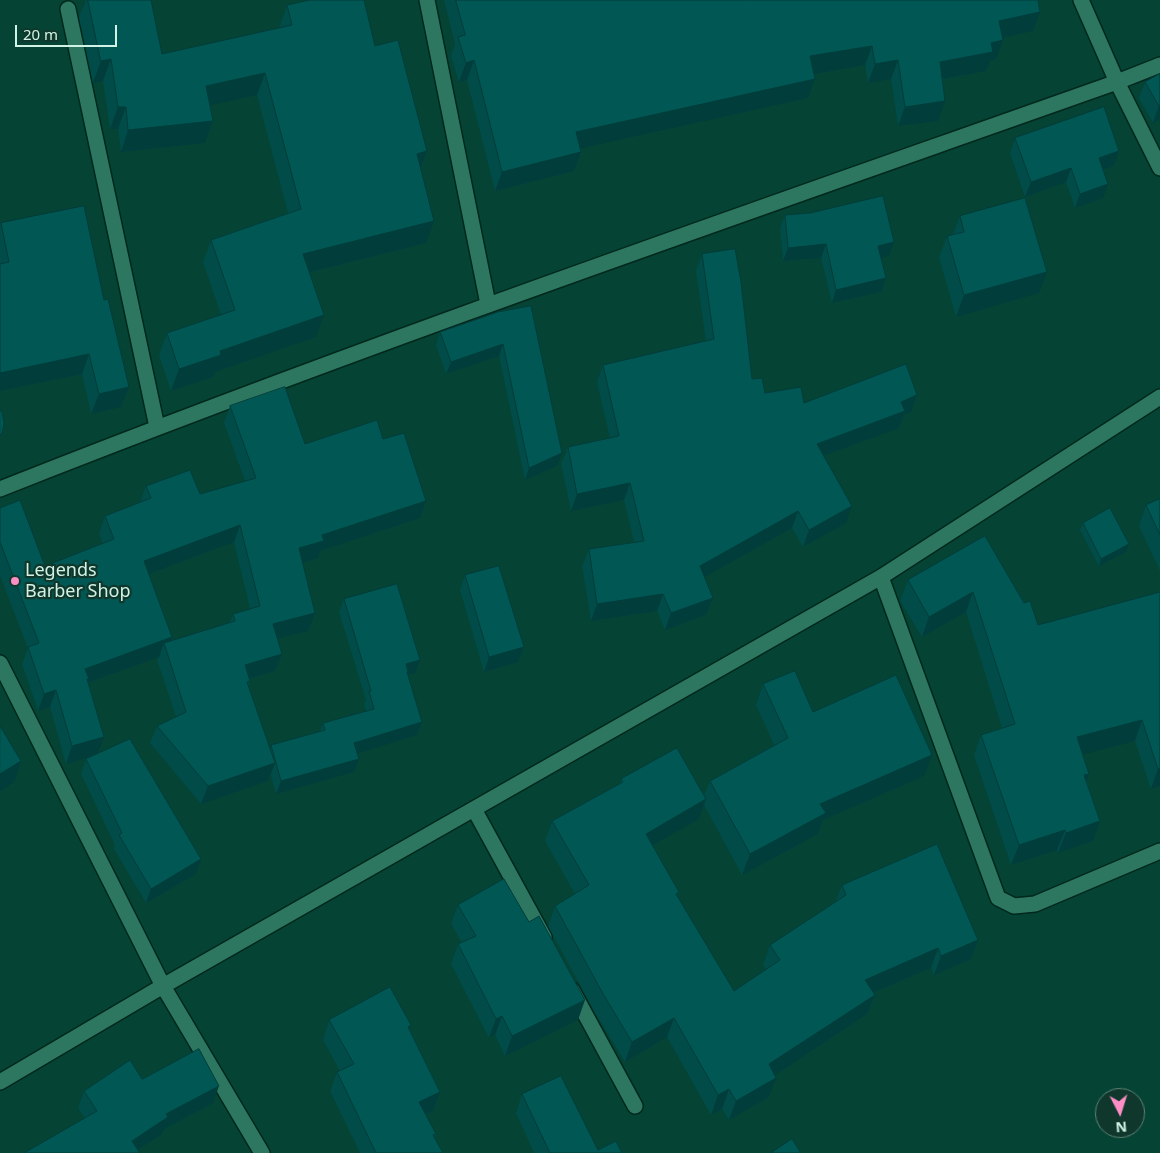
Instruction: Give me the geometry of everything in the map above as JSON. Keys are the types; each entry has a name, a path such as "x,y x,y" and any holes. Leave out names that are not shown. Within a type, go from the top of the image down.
{"street":[{"path":"427,0 488,304"},
{"path":"1081,0 1160,168"},
{"path":"68,9 157,427"},
{"path":"0,489 157,427 488,304 1118,82 1160,65"},
{"path":"0,1082 163,986 881,577 1160,397"},
{"path":"881,577 998,898 1014,906 1035,904 1160,851"},
{"path":"0,663 163,986 262,1153"},
{"path":"474,809 550,949"},
{"path":"564,975 635,1106"}],"building":[{"path":"88,0 151,0 162,54 292,25 287,5 310,0 364,0 375,46 398,40 427,151 417,154 434,221 303,254 324,315 220,351 221,355 179,369 167,333 235,310 211,240 301,209 265,73 206,86 213,121 128,130 126,107 118,107 111,59 101,61"},
{"path":"456,0 1038,0 1040,12 999,21 1003,40 991,43 993,52 940,62 945,101 905,107 898,60 875,64 872,46 810,56 815,79 576,132 581,152 502,172 474,60 466,63 458,37 465,35"},
{"path":"1160,74 1160,106 1159,106 1145,82"},
{"path":"1104,107 1119,151 1099,158 1108,184 1080,194 1071,168 1031,182 1015,138"},
{"path":"883,196 894,242 878,246 886,278 836,290 826,244 788,248 785,215 810,213"},
{"path":"1025,198 1047,272 964,295 947,236 964,232 960,216"},
{"path":"84,206 104,300 108,299 129,387 99,394 89,354 0,373 0,264 9,262 1,223"},
{"path":"735,249 741,282 752,379 762,378 765,393 801,387 804,403 906,364 917,395 901,402 905,411 817,444 852,506 809,530 798,511 700,566 713,598 671,613 663,594 597,604 589,549 644,541 630,483 577,494 568,447 619,436 603,365 714,339 702,254"},
{"path":"531,306 562,453 529,468 503,344 451,362 440,332 498,312"},
{"path":"285,387 305,444 377,420 383,439 404,433 426,501 322,535 324,541 299,548 315,613 273,624 282,654 245,665 250,681 247,682 275,763 208,786 157,726 186,712 164,643 235,621 233,614 260,606 240,525 144,561 172,637 85,669 104,737 72,746 56,690 44,694 28,647 39,643 0,542 0,508 20,500 45,566 114,539 105,516 151,498 146,486 190,470 200,494 256,478 230,406"},
{"path":"0,410 4,423 0,435"},
{"path":"1160,499 1160,535 1146,505"},
{"path":"1110,508 1129,544 1101,559 1083,523"},
{"path":"985,536 1024,603 1030,601 1038,625 1160,592 1160,769 1158,769 1142,720 1077,737 1089,774 1084,775 1100,821 1066,833 1065,830 1019,845 981,735 1015,724 973,592 929,617 908,580"},
{"path":"499,566 524,647 489,657 465,575"},
{"path":"397,584 420,660 406,664 422,722 354,743 359,759 281,781 271,745 325,730 323,723 374,709 369,691 371,691 344,599"},
{"path":"795,671 813,712 896,675 932,755 820,804 826,813 750,854 710,781 788,738 763,684"},
{"path":"0,726 21,761 0,774"},
{"path":"130,739 201,859 151,889 119,835 122,833 86,759"},
{"path":"677,748 706,799 646,834 679,892 676,894 734,991 780,960 770,945 846,895 842,885 937,844 978,940 941,956 938,948 865,980 875,995 769,1064 776,1078 736,1101 729,1089 718,1095 674,1018 632,1042 555,906 589,885 552,821 623,782 621,779"},
{"path":"504,879 529,922 539,916 585,1000 512,1036 502,1016 496,1019 458,944 476,936 458,905"},
{"path":"390,987 411,1025 408,1027 440,1092 419,1102 436,1134 433,1135 443,1153 376,1153 337,1072 354,1064 329,1020"},
{"path":"199,1049 219,1086 166,1114 168,1117 132,1141 140,1153 24,1153 97,1111 84,1091 130,1060 142,1079"},
{"path":"561,1076 598,1150 616,1141 622,1153 550,1153 522,1094"},
{"path":"792,1139 801,1153 771,1153"}],"place":[{"name":"Legends Barber Shop","path":"15,581"}]}
